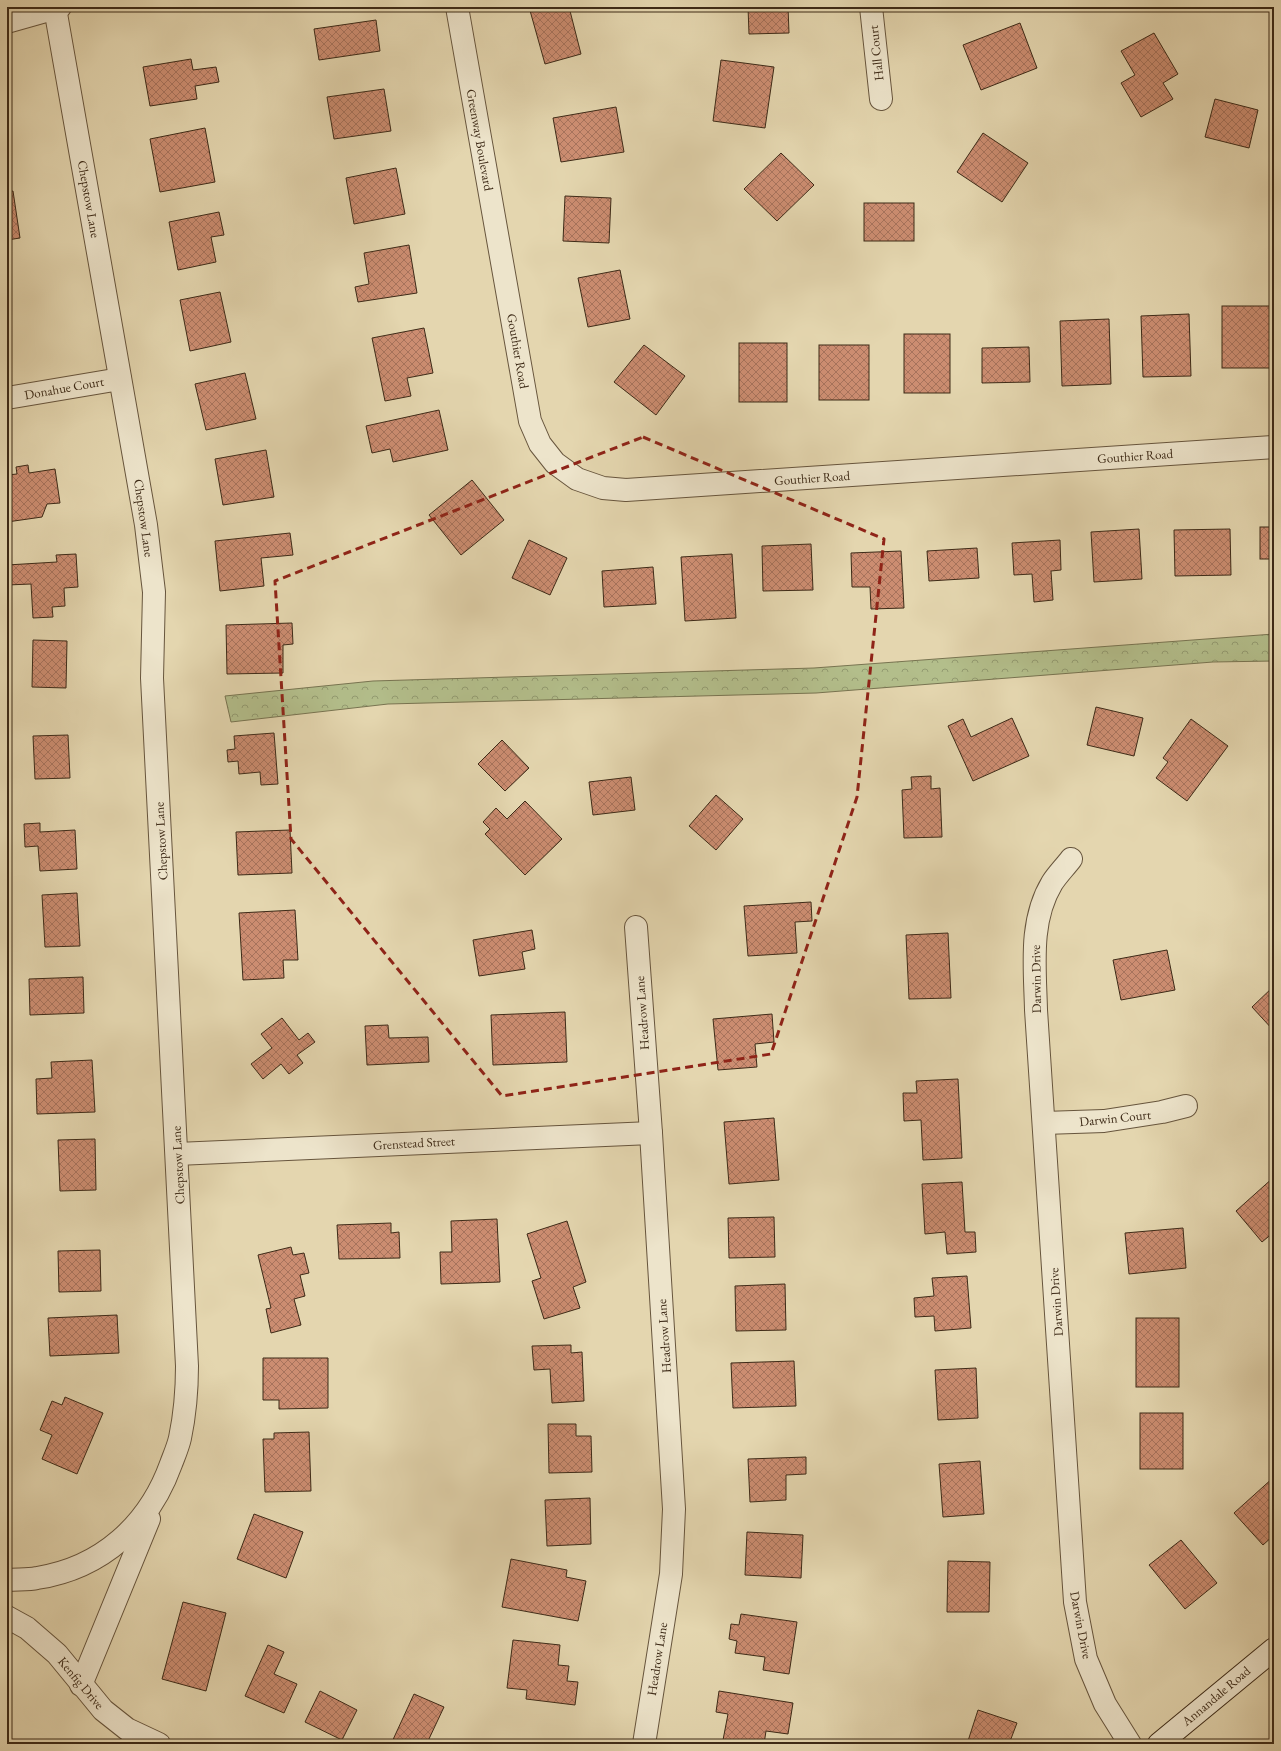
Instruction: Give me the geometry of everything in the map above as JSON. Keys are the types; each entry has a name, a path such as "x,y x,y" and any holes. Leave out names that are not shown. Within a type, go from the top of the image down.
{"street":[{"name":"Greenway Boulevard","path":"457,7 504,274"},
{"name":"Hall Court","path":"871,7 881,100"},
{"path":"7,22 58,8"},
{"name":"Chepstow Lane","path":"7,1580 37,1578 69,1571 98,1557 127,1536 138,1524 164,1483 180,1440 187,1399 187,1366 177,1154 152,678 154,592 146,525 58,8"},
{"name":"Gouthier Road","path":"504,274 530,421 540,444 555,463 577,479 603,488 634,490 1274,447"},
{"name":"Donahue Court","path":"7,398 120,379"},
{"name":"Darwin Drive","path":"1071,859 1052,883 1040,909 1035,937 1036,1010 1074,1602 1086,1659 1105,1704 1130,1744"},
{"name":"Headrow Lane","path":"636,927 651,1133 674,1509 671,1574 644,1744"},
{"name":"Darwin Court","path":"1044,1123 1104,1121 1162,1112 1186,1106"},
{"name":"Grenstead Street","path":"177,1154 651,1133"},
{"path":"81,1685 164,1483"},
{"name":"Kenfig Drive","path":"7,1617 27,1628 57,1654 103,1710 127,1729 159,1744"},
{"name":"Annandale Road","path":"1159,1744 1274,1649"}],"highlighted area":[{"path":"643,437 884,539 857,797 771,1054 502,1096 291,839 275,581"}],"green space":[{"path":"1274,634 1274,661 1213,662 816,693 388,704 231,722 225,696 373,681 814,668"}],"building":[{"path":"529,7 569,7 581,54 545,64"},
{"path":"748,7 788,7 789,33 749,34"},
{"path":"376,20 380,51 319,60 314,29"},
{"path":"1020,23 1037,68 981,90 963,45"},
{"path":"1154,33 1178,74 1163,83 1173,99 1141,117 1121,83 1135,75 1121,51"},
{"path":"191,59 193,70 216,67 219,82 195,86 197,99 150,106 143,67"},
{"path":"721,60 774,67 765,128 713,121"},
{"path":"384,89 391,131 334,139 327,97"},
{"path":"1215,99 1258,110 1249,148 1205,137"},
{"path":"616,107 624,152 561,162 553,118"},
{"path":"205,128 215,182 160,192 150,139"},
{"path":"983,133 1028,163 1002,202 957,172"},
{"path":"781,153 814,185 777,221 744,189"},
{"path":"396,168 405,214 354,224 346,178"},
{"path":"13,191 20,238 7,240 7,192"},
{"path":"565,196 611,198 609,243 563,241"},
{"path":"864,203 914,203 914,241 864,241"},
{"path":"219,212 224,235 211,237 216,262 178,270 169,222"},
{"path":"409,245 417,293 358,302 355,287 369,284 364,253"},
{"path":"620,270 630,319 588,327 578,278"},
{"path":"220,292 231,342 190,351 180,300"},
{"path":"1222,306 1272,306 1272,368 1222,368"},
{"path":"1189,314 1191,376 1143,377 1141,316"},
{"path":"1109,319 1111,384 1062,386 1060,321"},
{"path":"424,328 433,373 407,378 411,396 385,401 372,338"},
{"path":"904,334 950,334 950,393 904,393"},
{"path":"739,343 787,343 787,402 739,402"},
{"path":"644,345 685,376 656,415 614,382"},
{"path":"819,345 869,345 869,400 819,400"},
{"path":"1029,347 1030,382 982,383 982,348"},
{"path":"245,373 256,419 206,430 195,384"},
{"path":"439,410 448,450 393,462 390,449 372,453 366,426"},
{"path":"266,450 274,497 223,505 215,459"},
{"path":"28,465 29,473 55,469 60,503 47,504 42,517 7,522 7,475 17,474 16,467"},
{"path":"472,480 504,520 461,555 429,515"},
{"path":"1260,527 1274,527 1274,559 1260,559"},
{"path":"1139,529 1142,579 1094,582 1091,532"},
{"path":"1230,529 1231,575 1175,576 1174,530"},
{"path":"290,533 293,555 261,558 264,586 220,591 215,541"},
{"path":"529,540 567,558 550,595 512,578"},
{"path":"1060,540 1061,570 1051,571 1053,600 1034,602 1032,574 1014,575 1012,543"},
{"path":"811,544 813,590 763,591 762,546"},
{"path":"977,548 979,578 929,581 927,551"},
{"path":"901,551 904,608 871,609 870,587 852,587 851,553"},
{"path":"76,554 78,587 64,588 65,606 52,607 53,617 33,618 31,584 7,585 7,565 57,562 56,555"},
{"path":"732,554 736,618 685,621 681,557"},
{"path":"653,567 656,604 604,607 602,571"},
{"path":"292,623 293,644 283,645 283,673 227,674 226,625"},
{"path":"33,640 67,641 66,688 32,687"},
{"path":"1096,707 1143,718 1134,756 1087,745"},
{"path":"1012,718 1029,756 973,781 948,726 963,719 971,737"},
{"path":"1191,719 1228,746 1187,801 1156,778 1168,762 1163,758"},
{"path":"274,733 278,784 261,785 260,772 239,774 238,761 228,762 227,750 235,749 234,736"},
{"path":"68,735 70,778 35,779 33,736"},
{"path":"502,740 529,768 505,791 478,764"},
{"path":"931,776 931,789 940,788 942,837 904,838 902,790 912,789 911,777"},
{"path":"631,777 635,810 593,815 589,782"},
{"path":"716,795 743,819 716,850 689,826"},
{"path":"525,801 562,839 525,875 485,834 490,829 483,822 496,808 507,819"},
{"path":"40,823 40,832 75,830 77,869 40,871 38,846 25,847 24,824"},
{"path":"290,830 292,873 238,875 236,832"},
{"path":"77,893 80,946 45,947 42,895"},
{"path":"811,902 812,921 795,922 797,953 748,956 744,906"},
{"path":"295,910 298,960 283,960 284,978 243,980 239,913"},
{"path":"532,930 535,949 522,952 525,969 479,976 473,940"},
{"path":"948,933 951,998 909,999 906,935"},
{"path":"1167,950 1175,990 1121,1000 1113,960"},
{"path":"83,977 84,1013 30,1015 29,979"},
{"path":"1274,986 1274,1031 1252,1007"},
{"path":"565,1012 567,1062 493,1065 491,1015"},
{"path":"772,1014 774,1042 755,1044 757,1067 718,1070 713,1019"},
{"path":"282,1018 299,1040 308,1033 315,1042 297,1055 303,1063 289,1074 281,1064 263,1079 251,1064 272,1048 261,1034"},
{"path":"388,1025 389,1038 428,1037 429,1062 367,1065 365,1026"},
{"path":"92,1060 95,1112 37,1114 36,1079 52,1078 51,1062"},
{"path":"958,1079 962,1158 923,1160 921,1120 904,1121 903,1093 917,1093 916,1081"},
{"path":"774,1118 779,1180 729,1184 724,1122"},
{"path":"95,1139 96,1190 60,1191 58,1140"},
{"path":"1274,1177 1274,1232 1262,1242 1236,1211"},
{"path":"962,1182 965,1232 975,1232 976,1252 947,1254 945,1232 925,1234 922,1184"},
{"path":"774,1217 775,1257 729,1258 728,1218"},
{"path":"497,1219 500,1282 441,1284 440,1252 452,1252 451,1221"},
{"path":"567,1221 586,1282 573,1287 580,1308 544,1319 532,1281 541,1278 527,1234"},
{"path":"391,1223 391,1233 399,1232 400,1258 339,1259 337,1225"},
{"path":"1183,1228 1186,1268 1129,1274 1125,1233"},
{"path":"291,1247 293,1255 304,1253 309,1273 300,1275 305,1296 294,1299 301,1325 271,1333 266,1309 271,1308 258,1255"},
{"path":"100,1250 101,1291 59,1292 58,1251"},
{"path":"967,1276 971,1328 935,1331 934,1316 915,1317 914,1298 934,1296 932,1278"},
{"path":"785,1284 786,1330 736,1331 735,1286"},
{"path":"117,1315 119,1353 50,1356 48,1318"},
{"path":"1136,1318 1179,1318 1179,1387 1136,1387"},
{"path":"571,1345 571,1353 582,1352 584,1401 552,1403 550,1369 534,1370 532,1346"},
{"path":"263,1358 328,1358 328,1408 279,1409 279,1400 263,1400"},
{"path":"794,1361 796,1406 733,1408 731,1363"},
{"path":"976,1368 978,1418 938,1420 935,1370"},
{"path":"65,1397 103,1413 77,1474 42,1459 52,1435 40,1430 52,1401 62,1405"},
{"path":"1140,1413 1183,1413 1183,1469 1140,1469"},
{"path":"548,1424 576,1424 576,1436 591,1436 592,1472 549,1473"},
{"path":"309,1432 311,1491 265,1492 263,1439 274,1439 274,1433"},
{"path":"806,1457 806,1474 786,1475 786,1500 750,1502 748,1459"},
{"path":"980,1461 984,1514 943,1517 939,1464"},
{"path":"7,1468 9,1468 9,1512 7,1512"},
{"path":"1274,1477 1274,1535 1263,1545 1234,1513"},
{"path":"590,1498 591,1544 547,1546 545,1500"},
{"path":"254,1514 303,1532 286,1578 237,1559"},
{"path":"747,1532 803,1535 801,1578 745,1575"},
{"path":"1181,1540 1217,1583 1185,1609 1149,1565"},
{"path":"511,1559 567,1570 566,1577 586,1581 578,1621 502,1607"},
{"path":"948,1561 990,1562 989,1612 947,1612"},
{"path":"183,1602 226,1613 206,1691 162,1679"},
{"path":"741,1614 797,1622 789,1674 763,1670 765,1657 735,1653 737,1641 729,1639 731,1624 739,1625"},
{"path":"513,1640 560,1645 558,1665 569,1666 567,1681 578,1682 575,1705 526,1699 527,1690 507,1688"},
{"path":"268,1645 284,1652 274,1674 297,1684 284,1713 245,1696"},
{"path":"320,1691 357,1710 342,1740 305,1722"},
{"path":"719,1691 793,1703 788,1734 766,1731 764,1744 747,1744 723,1740 728,1714 716,1712"},
{"path":"414,1694 444,1707 428,1741 434,1744 391,1744"},
{"path":"978,1710 1017,1723 1009,1744 967,1744"}]}
